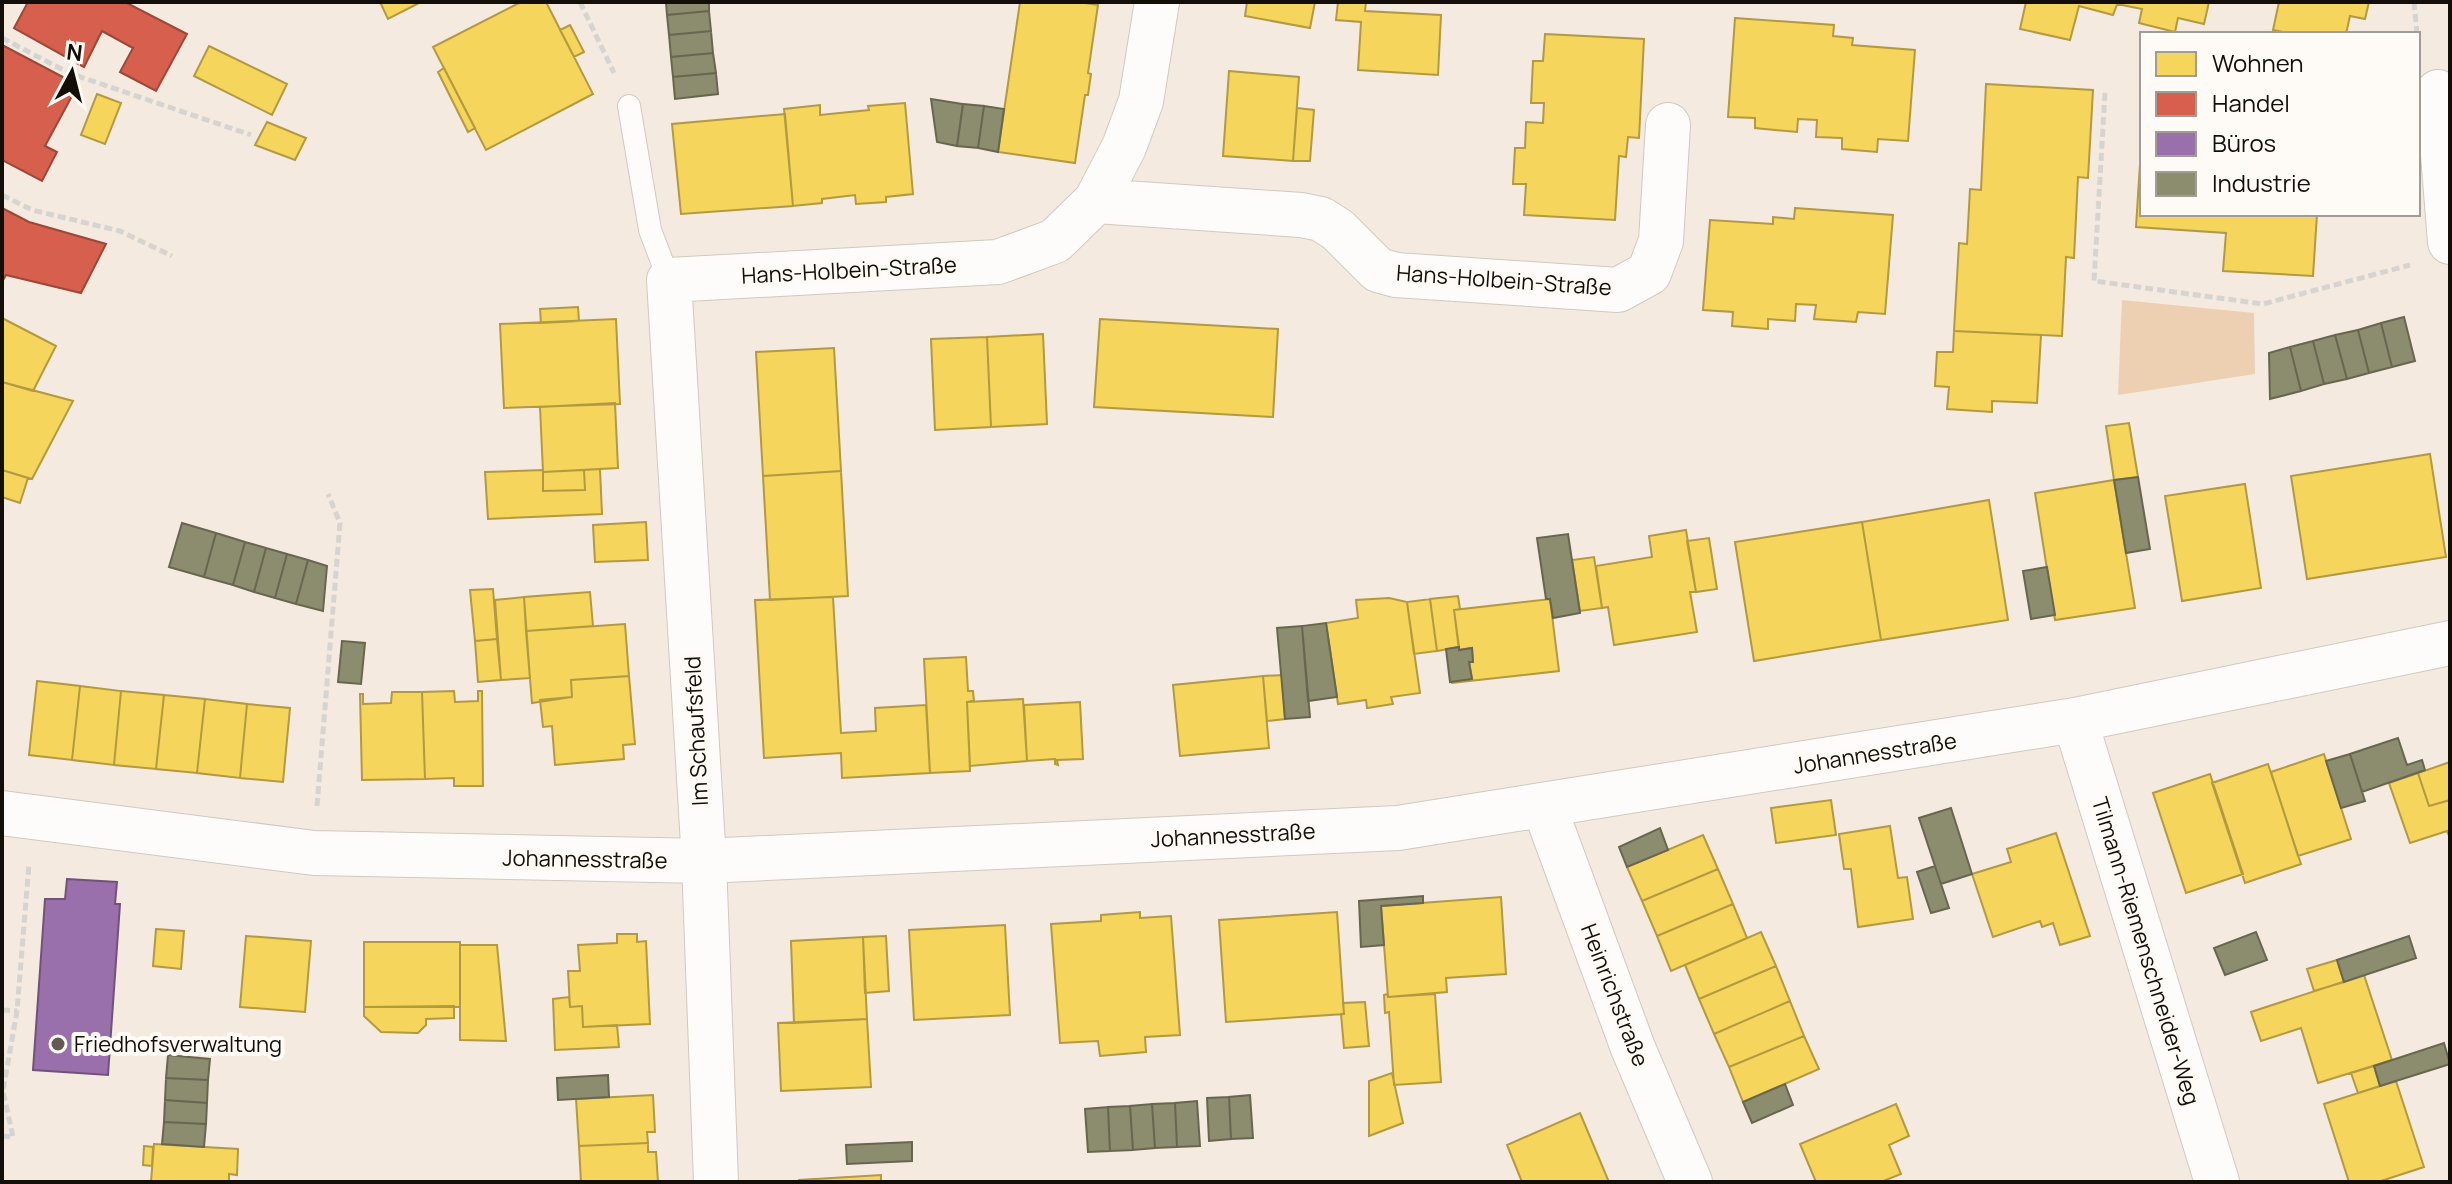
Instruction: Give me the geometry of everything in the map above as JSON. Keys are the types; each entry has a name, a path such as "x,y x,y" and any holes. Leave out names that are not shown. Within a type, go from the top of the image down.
{"street":[{"path":"1096,201 1124,147 1141,101 1157,2"},
{"path":"2432,252 2438,92"},
{"name":"Hans-Holbein-Straße","path":"669,280 998,262 1055,241 1096,201 1321,219 1338,230 1378,270 1396,275 1618,290 1649,273 1661,241 1668,125"},
{"name":"Im Schaufsfeld","path":"669,280 704,861 716,1182"},
{"name":"Johannesstraße","path":"19,816 314,853 704,861 1398,828 2075,720 2450,643"},
{"name":"Tilmann-Riemenschneider-Weg","path":"2075,720 2217,1182"},
{"name":"Heinrichstraße","path":"1544,806 1633,1048 1690,1182"}],"lane":[{"path":"629,106 650,230 669,280"}],"path":[{"path":"580,2 629,106"},
{"path":"2414,2 2417,32"},
{"path":"2,38 69,73 251,135"},
{"path":"2105,93 2094,281 2263,304 2432,252"},
{"path":"2,195 32,210 120,231 172,256"},
{"path":"314,853 340,523 328,494"},
{"path":"2,1136 13,1137 3,1091 17,1011 26,883 19,816"},
{"path":"2,1010 17,1011"}],"shaded area":[{"path":"2122,300 2254,313 2255,374 2118,395"}],"building: Wohnen":[{"path":"380,2 421,2 388,19"},
{"path":"521,2 546,2 593,94 486,150 433,47"},
{"path":"1020,2 1098,5 1088,73 1091,74 1088,95 1085,95 1075,163 998,152"},
{"path":"1247,2 1315,2 1310,28 1245,16"},
{"path":"1338,2 1366,2 1365,11 1441,15 1438,75 1358,70 1361,22 1336,20"},
{"path":"2026,2 2118,2 2113,15 2079,6 2070,40 2020,29"},
{"path":"2118,2 2209,2 2204,24 2178,18 2175,32 2139,23 2142,9"},
{"path":"2279,2 2369,2 2365,19 2350,16 2346,32 2273,30"},
{"path":"1735,18 1834,25 1833,36 1853,38 1852,45 1915,50 1908,141 1878,139 1877,152 1842,149 1842,138 1816,137 1817,120 1798,119 1797,132 1755,128 1755,118 1728,117"},
{"path":"570,25 584,52 574,57 560,30"},
{"path":"1545,34 1644,39 1639,138 1628,137 1626,157 1619,156 1615,220 1524,215 1526,184 1513,184 1515,148 1525,148 1526,122 1543,123 1544,103 1531,103 1533,61 1543,61"},
{"path":"209,46 287,84 272,115 194,76"},
{"path":"444,68 475,128 468,132 438,72"},
{"path":"1229,71 1299,77 1293,161 1223,156"},
{"path":"1986,84 2093,90 2088,178 2078,177 2074,258 2066,257 2062,336 1954,331 1959,243 1967,244 1970,189 1981,190"},
{"path":"97,94 121,103 105,144 81,135"},
{"path":"905,103 913,194 886,197 886,202 856,204 855,195 793,206 784,109 820,105 820,115"},
{"path":"1297,108 1314,110 1310,161 1293,161"},
{"path":"785,114 793,206 681,214 672,124"},
{"path":"267,122 306,138 295,160 255,145"},
{"path":"2140,164 2140,216 2317,216 2313,276 2223,271 2226,233 2136,227"},
{"path":"1795,208 1893,215 1885,314 1858,312 1856,322 1814,319 1816,305 1796,304 1795,321 1768,319 1768,329 1732,326 1733,312 1703,310 1710,220 1773,224 1773,217 1794,219"},
{"path":"578,307 579,321 541,323 540,309"},
{"path":"2,318 56,346 33,391 2,382"},
{"path":"616,319 620,404 504,408 500,324"},
{"path":"1100,319 1278,329 1273,417 1094,407"},
{"path":"1954,331 2041,335 2037,403 1992,401 1992,412 1947,409 1949,387 1935,386 1937,352 1953,352"},
{"path":"1043,334 1047,424 991,427 987,337"},
{"path":"987,337 991,427 935,430 931,339"},
{"path":"834,348 841,471 763,476 756,352"},
{"path":"2,382 73,401 32,479 2,470"},
{"path":"615,403 618,468 543,472 540,407"},
{"path":"2129,423 2138,477 2114,480 2106,426"},
{"path":"2430,454 2446,557 2307,579 2291,476"},
{"path":"600,469 602,514 488,519 485,472 543,470 543,491 585,490 584,470"},
{"path":"2,470 28,478 20,503 2,497"},
{"path":"584,470 585,490 543,491 543,472"},
{"path":"841,471 848,596 770,600 763,476"},
{"path":"2114,480 2135,608 2055,620 2035,493"},
{"path":"2245,484 2261,588 2182,601 2165,496"},
{"path":"1989,500 2008,620 1881,640 1862,522"},
{"path":"646,522 648,560 595,562 593,525"},
{"path":"1862,522 1881,640 1754,661 1735,542"},
{"path":"1686,530 1696,592 1690,592 1697,632 1614,645 1608,607 1602,608 1596,566 1652,557 1649,536"},
{"path":"1709,538 1717,589 1696,592 1687,541"},
{"path":"1594,557 1602,608 1580,611 1572,560"},
{"path":"493,589 497,639 475,641 470,590"},
{"path":"590,592 593,626 526,631 524,597"},
{"path":"1458,596 1460,609 1454,610 1459,647 1437,651 1430,599"},
{"path":"524,597 530,678 501,680 495,600"},
{"path":"833,597 841,733 876,731 875,708 926,705 930,773 842,778 841,753 764,758 755,600"},
{"path":"1389,598 1407,602 1420,693 1391,697 1393,704 1367,708 1366,700 1338,704 1326,623 1358,618 1356,600"},
{"path":"1430,599 1437,651 1414,654 1407,602"},
{"path":"1550,599 1559,671 1451,683 1472,679 1469,662 1473,662 1472,648 1459,650 1454,610"},
{"path":"625,624 629,676 571,680 572,697 532,703 526,631"},
{"path":"497,639 501,680 478,682 475,641"},
{"path":"966,657 968,691 973,691 974,701 967,702 970,771 930,773 924,659"},
{"path":"1282,675 1285,719 1267,721 1263,676"},
{"path":"629,676 635,744 623,745 624,759 555,765 552,726 543,727 540,700 572,697 571,680"},
{"path":"1263,676 1269,748 1180,756 1173,685"},
{"path":"37,681 80,686 72,760 29,755"},
{"path":"80,686 121,691 114,765 72,760"},
{"path":"121,691 164,695 156,769 114,765"},
{"path":"454,691 455,702 478,701 478,691 482,691 483,786 454,786 454,778 425,779 422,692"},
{"path":"392,692 422,692 425,779 362,780 360,694 363,694 363,704 391,703"},
{"path":"164,695 205,699 197,773 156,769"},
{"path":"205,699 247,704 240,778 197,773"},
{"path":"1023,699 1027,761 970,766 967,702"},
{"path":"1080,702 1083,759 1057,760 1058,765 1055,759 1027,761 1024,705"},
{"path":"247,704 290,708 283,782 240,778"},
{"path":"2324,754 2351,839 2298,856 2271,772"},
{"path":"2450,762 2450,800 2429,806 2418,773"},
{"path":"2268,764 2301,864 2245,883 2212,783"},
{"path":"2418,773 2429,806 2450,800 2450,838 2447,831 2410,843 2389,783"},
{"path":"2210,774 2243,874 2186,893 2153,793"},
{"path":"1831,800 1836,835 1776,843 1771,808"},
{"path":"1890,826 1898,878 1907,877 1913,919 1858,927 1851,869 1844,869 1839,834"},
{"path":"2056,833 2090,936 2060,945 2053,923 2042,927 2040,921 1993,937 1972,874 2011,862 2007,849"},
{"path":"1703,835 1718,869 1642,901 1627,867"},
{"path":"1718,869 1733,904 1657,936 1642,901"},
{"path":"1501,897 1506,974 1446,978 1447,992 1388,997 1381,906"},
{"path":"1733,904 1747,938 1671,971 1657,936"},
{"path":"1140,912 1140,918 1171,916 1180,1035 1145,1037 1146,1052 1100,1056 1098,1041 1060,1043 1051,924 1101,921 1101,915"},
{"path":"1337,912 1344,1014 1226,1022 1219,920"},
{"path":"1005,925 1010,1015 914,1020 909,930"},
{"path":"156,929 184,931 181,969 153,966"},
{"path":"1761,932 1776,966 1699,999 1685,965"},
{"path":"617,934 637,934 637,942 646,941 650,1024 583,1027 582,1006 570,1007 568,971 580,971 578,945 617,943"},
{"path":"246,936 311,941 305,1012 240,1007"},
{"path":"886,936 889,991 865,993 863,937"},
{"path":"863,937 867,1019 794,1023 791,941"},
{"path":"364,942 460,942 460,1007 364,1007"},
{"path":"460,945 497,945 506,1041 460,1040"},
{"path":"2337,960 2344,982 2314,991 2307,969"},
{"path":"1776,966 1790,1001 1714,1034 1699,999"},
{"path":"2364,975 2392,1060 2318,1083 2301,1028 2261,1041 2251,1012"},
{"path":"1435,994 1441,1082 1394,1085 1389,1012 1385,1013 1384,995 1388,997"},
{"path":"569,997 570,1007 582,1006 583,1027 617,1025 619,1047 555,1050 553,999"},
{"path":"1790,1001 1804,1036 1729,1067 1714,1034"},
{"path":"1365,1002 1369,1046 1344,1048 1343,1003"},
{"path":"454,1006 454,1018 426,1019 426,1025 418,1033 381,1032 364,1016 364,1007"},
{"path":"867,1019 871,1087 781,1091 778,1023"},
{"path":"1804,1036 1819,1069 1743,1102 1729,1067"},
{"path":"2374,1066 2380,1086 2358,1093 2351,1073"},
{"path":"1392,1073 1403,1123 1369,1136 1369,1081"},
{"path":"2396,1081 2424,1167 2378,1182 2349,1182 2324,1104"},
{"path":"653,1095 655,1132 647,1132 648,1143 579,1146 576,1099"},
{"path":"1896,1104 1909,1136 1889,1145 1901,1174 1881,1182 1816,1182 1800,1144"},
{"path":"1580,1113 1609,1182 1522,1182 1507,1145"},
{"path":"648,1143 648,1152 656,1152 658,1182 581,1182 579,1146"},
{"path":"154,1144 238,1149 237,1175 229,1174 229,1182 151,1182"},
{"path":"144,1146 153,1147 152,1166 143,1165"},
{"path":"881,1175 881,1182 799,1182 799,1180"}],"building: Handel":[{"path":"28,2 125,2 187,34 156,91 120,72 133,48 102,31 84,67 14,28"},
{"path":"4,46 78,85 45,146 57,152 42,181 2,160"},
{"path":"2,208 29,222 106,244 81,293 6,275 2,282"}],"building: Büros":[{"path":"67,879 117,882 115,904 120,904 108,1075 33,1070 45,899 65,899"}],"building: Industrie":[{"path":"666,2 709,2 709,11 667,15"},
{"path":"709,11 711,31 669,35 667,15"},
{"path":"711,31 713,53 671,57 669,35"},
{"path":"713,53 716,73 673,77 671,57"},
{"path":"716,73 718,94 675,99 673,77"},
{"path":"931,99 963,104 957,146 937,142"},
{"path":"963,104 984,106 978,148 957,146"},
{"path":"984,106 1004,109 998,152 978,148"},
{"path":"2404,317 2415,361 2392,367 2381,323"},
{"path":"2381,323 2392,367 2369,373 2358,330"},
{"path":"2358,330 2369,373 2347,379 2335,335"},
{"path":"2335,335 2347,379 2324,384 2313,341"},
{"path":"2313,341 2324,384 2301,391 2290,347"},
{"path":"2290,347 2301,391 2270,399 2269,353"},
{"path":"2138,477 2150,549 2126,553 2114,480"},
{"path":"182,523 216,533 204,577 169,567"},
{"path":"216,533 245,542 233,585 204,577"},
{"path":"1568,534 1580,613 1553,618 1550,599 1546,599 1537,538"},
{"path":"245,542 266,548 254,592 233,585"},
{"path":"266,548 287,554 275,598 254,592"},
{"path":"287,554 308,560 296,604 275,598"},
{"path":"308,560 327,566 323,611 296,604"},
{"path":"2047,567 2055,615 2031,619 2023,571"},
{"path":"1326,623 1337,697 1308,701 1302,626"},
{"path":"1302,626 1310,717 1285,719 1277,628"},
{"path":"342,641 365,643 361,684 338,682"},
{"path":"1459,647 1459,650 1472,648 1473,662 1469,662 1472,679 1450,682 1446,649"},
{"path":"2398,738 2407,765 2422,760 2425,770 2362,792 2350,754"},
{"path":"2350,754 2365,801 2341,808 2326,761"},
{"path":"1951,808 1972,874 1941,884 1919,818"},
{"path":"1660,828 1668,850 1627,867 1619,847"},
{"path":"1935,866 1949,908 1931,913 1917,872"},
{"path":"1423,896 1423,903 1381,906 1384,945 1361,947 1359,901"},
{"path":"2256,932 2267,960 2225,975 2214,948"},
{"path":"2409,936 2416,958 2344,982 2337,960"},
{"path":"2444,1043 2450,1064 2380,1086 2374,1066"},
{"path":"168,1055 210,1059 208,1080 166,1078"},
{"path":"608,1075 609,1097 558,1100 557,1078"},
{"path":"166,1078 208,1080 207,1103 165,1100"},
{"path":"1785,1084 1793,1105 1752,1123 1743,1102"},
{"path":"1250,1095 1253,1138 1231,1139 1229,1097"},
{"path":"1229,1097 1231,1139 1209,1141 1207,1098"},
{"path":"165,1100 207,1103 206,1124 164,1122"},
{"path":"1197,1101 1200,1146 1177,1147 1175,1103"},
{"path":"1175,1103 1177,1147 1155,1148 1152,1104"},
{"path":"1152,1104 1155,1148 1133,1150 1130,1106"},
{"path":"1130,1106 1133,1150 1110,1151 1108,1107"},
{"path":"1108,1107 1110,1151 1088,1152 1085,1109"},
{"path":"164,1122 206,1124 204,1147 162,1144"},
{"path":"912,1142 912,1161 847,1164 846,1145"}],"place":[{"name":"Friedhofsverwaltung","path":"58,1044"}]}
